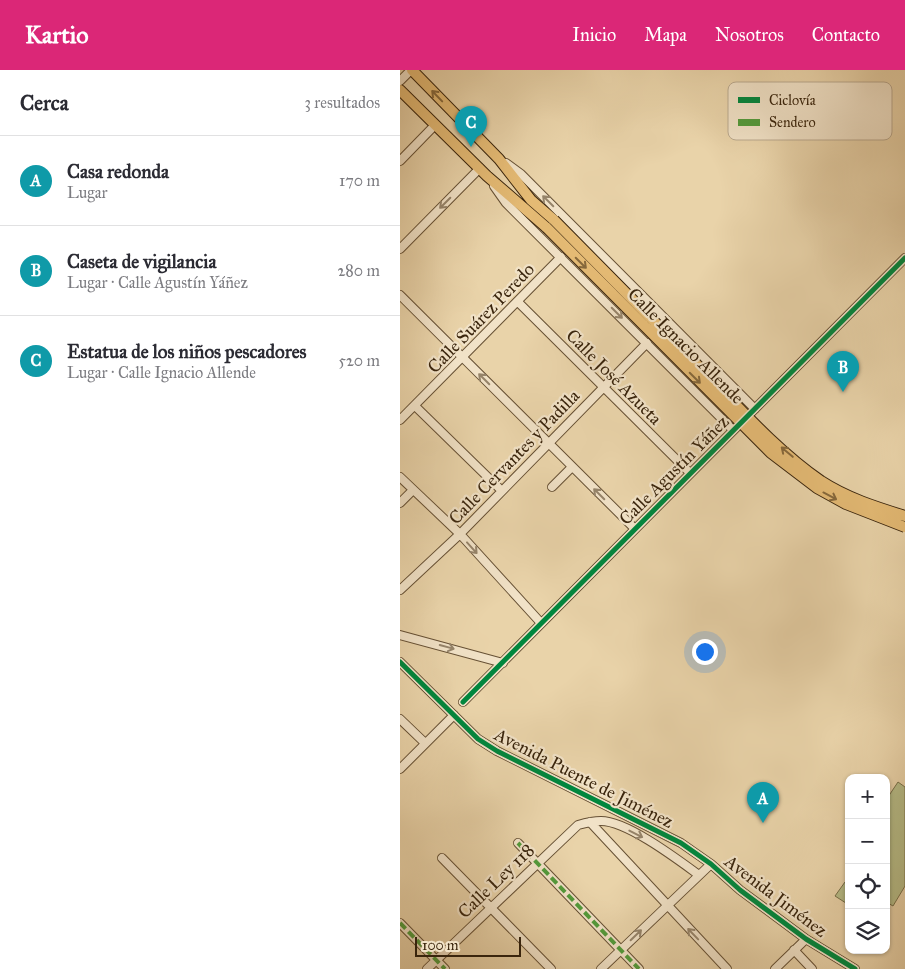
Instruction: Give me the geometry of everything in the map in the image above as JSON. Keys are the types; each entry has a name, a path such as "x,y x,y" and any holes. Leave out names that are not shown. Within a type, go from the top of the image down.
{"main road":[{"name":"Calle Ignacio Allende","path":"411,70 499,159 551,224 771,453 816,488 846,504 905,527"},
{"name":"Calle Ignacio Allende","path":"400,90 483,172 551,224 750,419 793,457 821,480 847,494 871,506 905,516"}],"street":[{"path":"400,81 411,70"},
{"path":"400,161 435,125"},
{"name":"Calle Ignacio Allende","path":"499,159 521,174 755,409"},
{"path":"400,249 483,172"},
{"name":"Calle Ignacio Allende","path":"483,172 506,203 733,430"},
{"name":"Calle Suárez Peredo","path":"400,420 561,257"},
{"name":"Calle Agustín Yáñez","path":"463,702 634,528 905,258"},
{"path":"400,295 634,528"},
{"name":"Calle José Azueta","path":"518,302 690,473"},
{"name":"Calle Cervantes y Padilla","path":"400,590 460,534 647,343"},
{"path":"415,406 502,490"},
{"path":"552,487 572,467"},
{"path":"400,477 460,534 540,623"},
{"path":"400,503 413,490"},
{"path":"400,635 503,663"},
{"name":"Avenida Puente de Jiménez","path":"400,662 478,739 497,752 681,843"},
{"path":"400,769 454,715"},
{"path":"400,719 425,743"},
{"path":"590,822 602,821 636,834 700,875"},
{"path":"590,822 666,906 727,969"},
{"name":"Calle Ley 118","path":"426,969 578,825 590,822"},
{"path":"518,843 639,969"},
{"name":"Avenida Jiménez","path":"681,843 711,864 740,890 806,939 855,969"},
{"path":"442,858 551,969"},
{"path":"601,969 711,864"},
{"path":"400,923 445,969"},
{"path":"774,969 806,939"},
{"path":"794,950 812,969"}],"green space":[{"path":"898,782 905,787 905,886 893,906 890,904 890,794"},
{"path":"845,882 845,902 835,896"}],"marked path":[{"path":"518,843 639,969"},
{"path":"400,923 445,969"}],"cycle path":[{"path":"463,702 905,258"},
{"path":"400,662 478,739 497,751 681,843 711,864 740,890 806,939 855,969"}],"place":[{"name":"Estatua de los niños pescadores","path":"471,147"},
{"name":"Caseta de vigilancia","path":"843,392"},
{"name":"Casa redonda","path":"763,823"}]}
